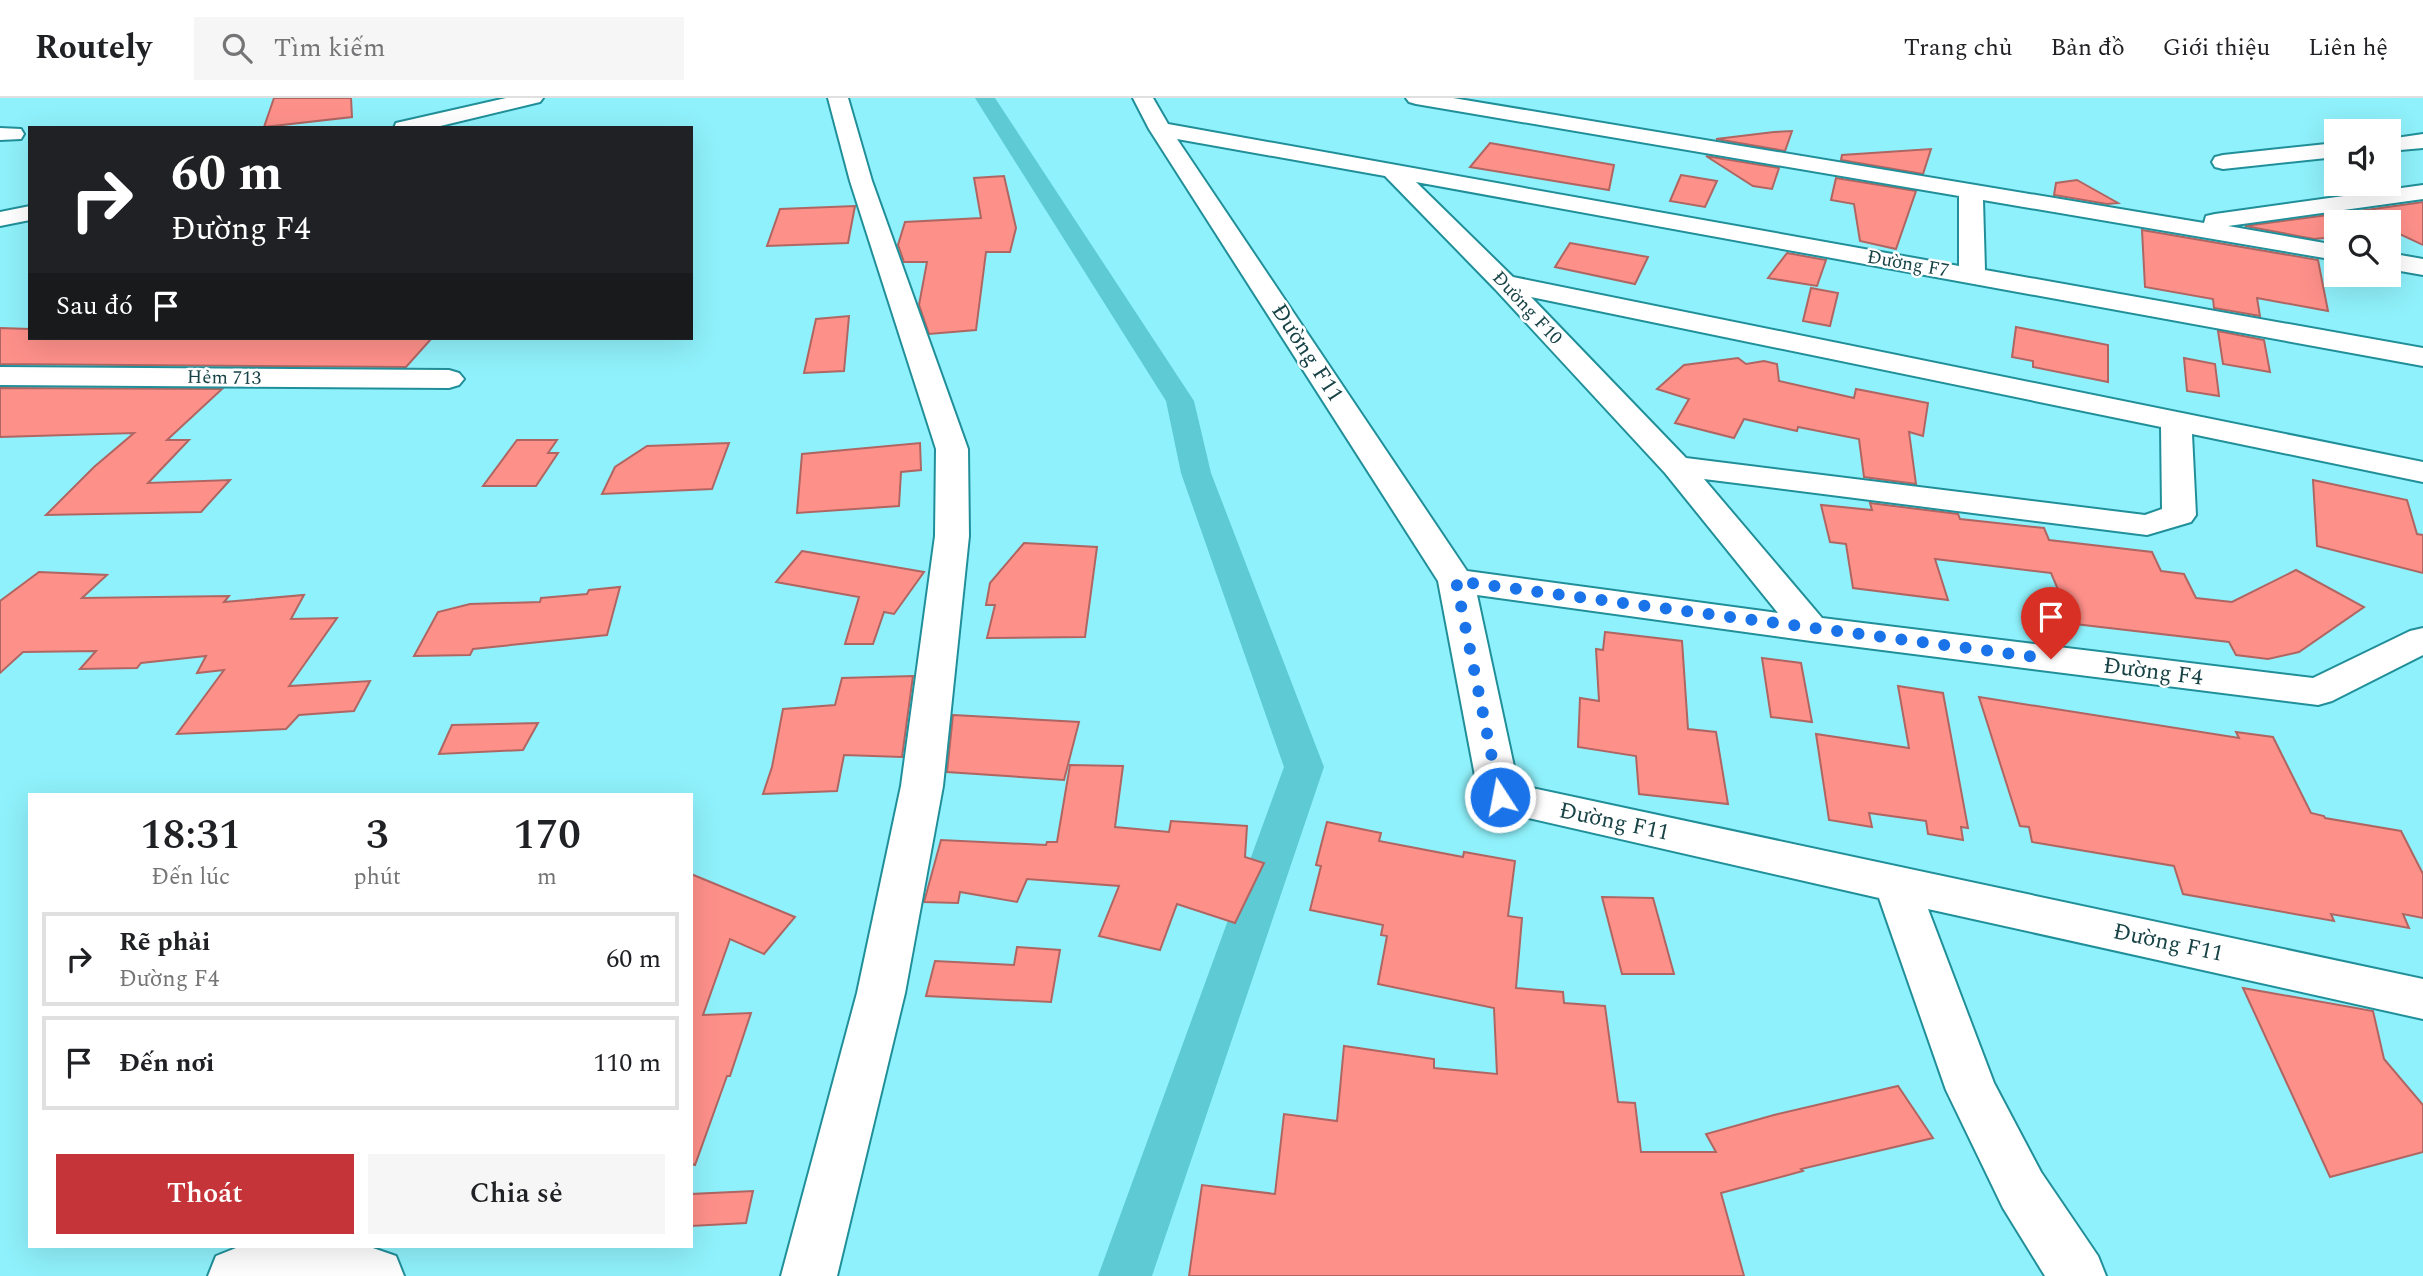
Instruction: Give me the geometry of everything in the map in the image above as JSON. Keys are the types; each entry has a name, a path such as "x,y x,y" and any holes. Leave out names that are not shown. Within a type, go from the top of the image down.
{"street":[{"path":"409,126 463,106 533,98"},
{"path":"809,1276 881,993 922,786 952,536 952,449 861,181 838,98"},
{"path":"1416,98 2324,250"},
{"path":"1151,113 1392,171"},
{"name":"Đường F11","path":"1151,113 1456,581 1500,797 2423,999"},
{"path":"2401,144 2423,141"},
{"path":"2223,162 2324,151"},
{"name":"Đường F7","path":"1392,171 2423,357"},
{"name":"Đường F10","path":"1392,171 1504,283 1676,466 1811,629"},
{"path":"1971,192 1972,275"},
{"path":"2178,226 2423,192"},
{"path":"2401,263 2423,267"},
{"path":"1504,283 2423,472"},
{"name":"Hẻm 713","path":"0,376 449,379"},
{"path":"1676,466 2147,525 2179,515 2176,421"},
{"name":"Đường F4","path":"1456,581 1811,629 2318,692 2423,640"},
{"path":"1897,884 1971,1090 2022,1191 2078,1276"},
{"path":"236,1276 334,1268 376,1276"}],"building":[{"path":"274,98 351,98 352,117 264,126"},
{"path":"1792,131 1785,151 1716,139 1774,132"},
{"path":"1490,143 1614,165 1609,190 1470,167"},
{"path":"1931,149 1923,174 1841,160 1842,155"},
{"path":"1706,156 1779,168 1772,189 1753,186"},
{"path":"1681,175 1717,181 1705,207 1670,201"},
{"path":"1004,176 1016,228 1010,252 986,252 976,330 929,334 919,305 927,262 904,262 898,245 905,222 981,218 974,178"},
{"path":"1836,178 1916,191 1896,249 1860,241 1854,204 1831,200"},
{"path":"2077,180 2118,203 2107,204 2054,195 2056,183"},
{"path":"2423,202 2423,245 2401,235 2401,210 2366,210"},
{"path":"855,206 848,243 767,246 780,209"},
{"path":"2324,216 2324,238 2314,239 2245,226"},
{"path":"2142,230 2318,260 2328,311 2257,298 2260,316 2214,308 2213,299 2145,287"},
{"path":"1570,243 1648,257 1635,284 1555,267"},
{"path":"1787,253 1826,260 1817,286 1768,278"},
{"path":"1811,288 1838,293 1830,326 1803,321"},
{"path":"849,316 844,371 804,373 816,319"},
{"path":"2016,327 2108,345 2108,382 2033,367 2033,361 2012,357"},
{"path":"0,328 28,329 28,340 430,340 406,367 0,364"},
{"path":"2218,331 2264,340 2270,372 2223,364"},
{"path":"1738,358 1746,364 1764,361 1777,364 1779,381 1854,398 1856,389 1928,403 1923,436 1909,432 1916,484 1864,477 1859,439 1798,427 1797,431 1744,419 1734,438 1675,423 1689,399 1657,389 1684,365"},
{"path":"2184,358 2215,364 2219,396 2187,391"},
{"path":"0,388 222,389 167,440 189,440 148,483 230,480 201,512 46,515 94,467 134,433 0,437"},
{"path":"517,440 557,440 548,453 558,453 536,486 483,486"},
{"path":"729,443 712,489 602,494 615,467 647,446"},
{"path":"920,443 921,470 901,472 899,506 797,513 802,454"},
{"path":"2313,480 2407,500 2417,534 2423,535 2423,573 2317,546"},
{"path":"1870,503 1958,514 1960,519 2044,528 2049,540 2152,552 2161,571 2184,574 2196,598 2232,602 2296,570 2364,607 2299,652 2268,659 2236,655 2229,642 2075,624 2051,573 1935,559 1948,600 1853,588 1846,544 1830,542 1821,505 1872,510"},
{"path":"1024,543 1097,547 1085,637 987,638 995,605 986,605 990,583"},
{"path":"802,551 924,572 894,614 884,612 873,644 845,644 859,597 776,582"},
{"path":"39,572 107,575 82,598 229,596 224,602 304,595 291,619 337,618 289,686 370,681 354,711 299,715 286,729 177,734 224,670 197,673 206,656 141,663 137,668 80,669 96,651 23,652 0,673 0,601"},
{"path":"620,587 607,635 473,649 470,655 414,656 438,612 470,604 540,602 541,598 587,594 589,590"},
{"path":"1605,632 1682,641 1688,729 1716,732 1728,804 1639,794 1636,756 1578,747 1580,698 1599,701 1596,649 1603,650"},
{"path":"1762,658 1801,663 1812,722 1771,717"},
{"path":"913,676 902,757 844,755 837,791 763,794 772,767 783,709 835,705 842,678"},
{"path":"1898,686 1943,693 1968,828 1961,827 1963,840 1928,834 1926,821 1869,813 1872,827 1829,820 1816,734 1909,748"},
{"path":"1979,697 2239,738 2236,732 2273,737 2311,813 2325,818 2401,831 2423,874 2423,918 2403,914 2409,928 2331,914 2334,921 2183,894 2174,866 2032,842 2029,827 2020,826"},
{"path":"953,715 1079,722 1064,780 947,772"},
{"path":"538,723 523,750 439,754 452,725"},
{"path":"1070,765 1123,766 1115,827 1169,832 1171,821 1247,826 1245,857 1264,863 1235,923 1177,904 1160,950 1099,936 1119,886 1027,879 1017,902 960,892 958,903 924,902 941,840 1046,845 1047,842 1057,842"},
{"path":"1327,822 1381,833 1379,841 1463,857 1464,852 1515,861 1508,916 1522,918 1516,988 1563,992 1564,1003 1605,1006 1618,1102 1635,1103 1641,1152 1716,1152 1706,1134 1898,1086 1933,1138 1801,1169 1803,1171 1721,1193 1744,1276 1189,1276 1202,1185 1275,1194 1284,1114 1337,1121 1344,1046 1434,1059 1434,1068 1497,1074 1494,1008 1378,984 1387,936 1381,935 1383,925 1310,910 1321,866 1316,865"},
{"path":"693,875 795,917 764,954 730,939 703,1015 751,1013 695,1165"},
{"path":"1602,897 1653,898 1674,974 1622,974"},
{"path":"1017,947 1060,950 1051,1002 926,996 935,961 1014,965"},
{"path":"2243,988 2373,1011 2384,1059 2423,1105 2423,1152 2330,1177"},
{"path":"753,1191 746,1223 693,1226 693,1194"}],"waterway":[{"path":"985,98 1180,401 1196,473 1304,767 1125,1276"}],"route":[{"path":"1500,797 1456,581 2051,659"}]}
